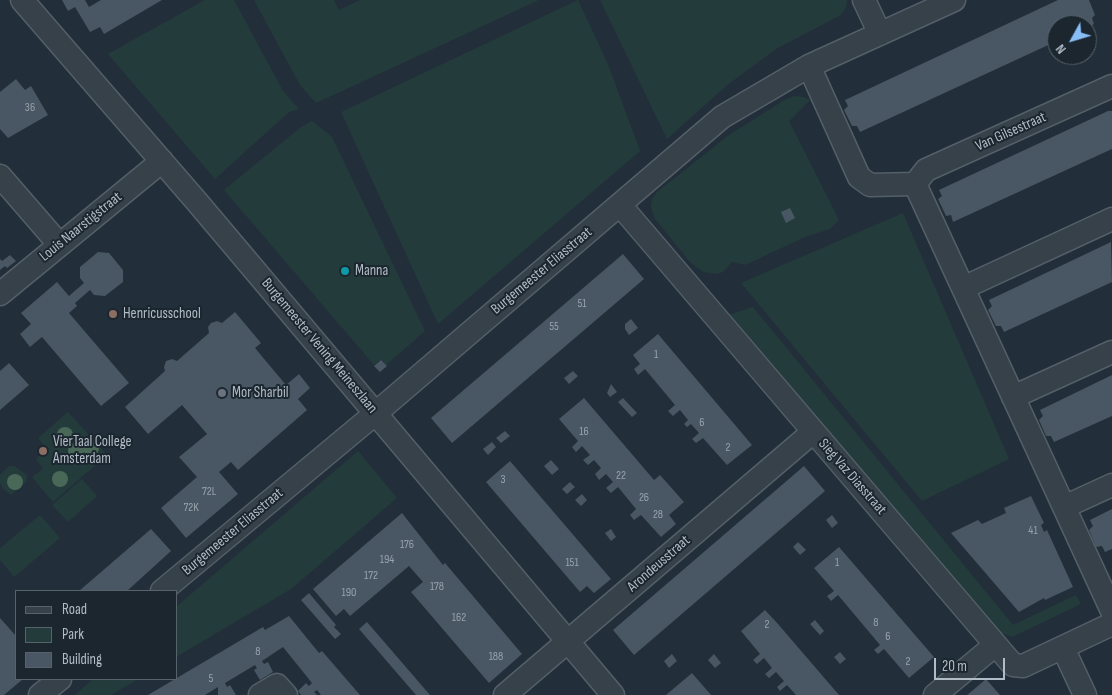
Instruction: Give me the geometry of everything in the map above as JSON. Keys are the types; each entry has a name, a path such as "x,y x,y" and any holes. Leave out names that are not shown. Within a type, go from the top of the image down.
{"street":[{"name":"Burgemeester Vening Meineszlaan","path":"22,0 162,161 613,695"},
{"path":"864,0 880,34"},
{"name":"Burgemeester Eliasstraat","path":"163,590 376,414 722,118 810,66 954,0"},
{"path":"810,66 859,177 870,185 915,184 1112,611"},
{"name":"Van Gilsestraat","path":"915,184 926,170 1112,86"},
{"name":"Louis Naarstigstraat","path":"0,294 162,161"},
{"path":"0,176 59,244"},
{"name":"Sieg Vaz Diasstraat","path":"620,205 994,646 1013,665 1023,666 1112,624"},
{"path":"963,288 1112,219"},
{"path":"1013,396 1112,352"},
{"name":"Arondeusstraat","path":"505,695 813,432"},
{"path":"1064,507 1112,485"},
{"path":"935,695 994,646"},
{"path":"1062,648 1085,695"},
{"path":"260,695 277,685 286,695"}],"green space":[{"path":"205,0 234,0 283,91 299,109 289,112 215,179 108,54"},
{"path":"254,0 334,0 339,10 360,0 539,0 316,103 300,85"},
{"path":"578,0 608,64 640,151 438,324 341,112"},
{"path":"600,0 847,0 846,8 841,15 776,49 726,86 667,139"},
{"path":"795,96 810,100 789,121 839,220 830,229 805,237 745,265 732,262 723,272 716,274 703,272 690,262 655,219 651,207 652,199 657,192 729,135 786,99"},
{"path":"312,121 332,137 425,331 386,365 381,359 374,365 224,190 301,127"},
{"path":"903,213 1009,459 922,501 741,283"},
{"path":"753,307 1013,625 1076,595 1081,604 1012,637 994,630 726,316"},
{"path":"68,412 107,455 53,502 32,477 43,469 36,459 47,449 38,438"},
{"path":"358,451 397,498 291,589 178,656 178,605"},
{"path":"9,466 14,466 27,475 26,482 11,495 4,490 0,483 0,475"},
{"path":"82,479 97,496 68,522 52,505"},
{"path":"40,515 60,538 14,577 0,560 0,548"},
{"path":"92,680 136,680 111,695 75,695"}],"building":[{"path":"62,0 85,0 89,7 101,0 162,0 104,34 100,27 90,32 75,7 68,11"},
{"path":"1058,0 1089,0 1095,15 1047,15 1047,46 860,132 857,126 852,126 844,110 848,106 845,100"},
{"path":"16,79 25,90 31,86 48,115 8,138 0,129 0,92"},
{"path":"1108,111 1112,111 1112,149 953,222 951,215 946,216 938,199 942,196 939,190"},
{"path":"790,208 795,218 786,223 781,212"},
{"path":"1111,242 1112,282 1004,332 1001,326 996,326 988,310 992,306 989,300"},
{"path":"98,252 109,253 123,270 123,282 105,296 94,295 90,290 75,303 77,306 69,313 129,383 101,406 42,337 30,347 20,334 31,324 21,313 57,282 69,296 84,283 80,278 80,267"},
{"path":"623,254 644,279 452,443 431,418"},
{"path":"10,255 16,261 7,268 5,266 0,270 0,259 2,261"},
{"name":"Mor Sharbil","path":"235,312 261,343 255,348 286,385 299,374 310,388 298,399 307,410 238,470 231,462 219,472 238,494 186,538 161,508 197,477 179,457 207,434 182,405 148,434 125,407 165,371 166,361 172,359 177,361 209,333 208,327 211,323 217,321 222,323"},
{"path":"631,319 638,328 629,335 625,329 625,324"},
{"path":"658,334 752,445 727,465 703,438 696,443 692,439 699,433 691,424 687,427 684,424 688,420 680,410 673,416 668,411 675,405 645,369 638,375 634,369 640,364 633,355"},
{"path":"381,360 387,366 380,372 374,366"},
{"path":"9,363 29,385 0,410 0,371"},
{"path":"573,371 578,376 569,384 564,378"},
{"path":"1112,375 1112,416 1054,442 1051,436 1046,436 1039,420 1043,416 1040,410"},
{"path":"611,384 617,392 610,397 607,393"},
{"path":"584,398 654,480 660,475 684,502 669,515 676,524 661,537 641,515 634,520 630,515 636,509 618,487 611,493 606,488 613,482 606,474 599,480 595,474 601,468 594,460 588,465 583,460 590,455 582,446 576,452 572,447 578,441 559,419"},
{"path":"623,398 637,413 632,417 618,402"},
{"path":"505,431 510,436 501,443 496,438"},
{"path":"492,442 496,447 488,455 483,449"},
{"path":"551,460 559,469 552,475 544,466"},
{"path":"510,461 611,579 594,593 587,586 580,592 486,482"},
{"path":"804,466 825,491 634,655 613,630"},
{"path":"570,482 575,487 567,494 562,489"},
{"path":"582,494 587,500 581,506 575,500"},
{"path":"1031,496 1044,523 1041,525 1044,532 1047,530 1073,587 1045,600 1044,598 1019,612 951,533 978,520 982,524 1006,513 1004,508"},
{"path":"1112,509 1112,549 1105,552 1102,546 1096,547 1089,530 1093,526 1090,520"},
{"path":"402,513 443,565 445,563 522,654 489,683 411,592 423,582 409,566 350,616 344,609 336,616 313,589"},
{"path":"832,515 838,523 832,528 826,520"},
{"path":"151,529 171,551 128,590 80,590"},
{"path":"611,529 616,537 611,541 605,533"},
{"path":"798,542 806,550 800,555 793,547"},
{"path":"839,547 934,657 909,678 884,649 878,654 874,650 880,645 838,595 831,601 827,596 834,591 814,568"},
{"path":"309,593 336,625 334,627 341,634 335,639 301,600"},
{"path":"765,610 839,695 796,695 787,685 780,691 777,687 784,681 776,672 769,678 765,674 772,668 764,658 757,664 753,660 760,654 741,631"},
{"path":"289,616 319,653 322,651 360,695 321,695 317,690 314,692 317,695 301,695 298,691 306,683 309,686 312,683 283,647 262,661 264,664 268,662 273,672 260,680 254,670 257,668 255,665 225,683 227,687 230,685 236,695 218,695 218,687 205,695 148,695 173,680 178,680 178,677 263,627 265,630"},
{"path":"0,618 15,635 15,680 22,680 4,695 0,695"},
{"path":"815,620 824,631 820,635 810,624"},
{"path":"367,622 430,695 416,695 359,629"},
{"path":"840,652 846,659 840,664 834,657"},
{"path":"672,654 677,661 669,668 664,661"},
{"path":"714,654 721,663 715,668 708,660"},
{"path":"692,673 711,695 666,695"},
{"path":"986,679 1000,695 967,695 972,691"}],"place":[{"name":"Manna","path":"345,271"},
{"name":"Henricusschool","path":"113,314"},
{"name":"Mor Sharbil","path":"222,393"},
{"name":"VierTaal College Amsterdam","path":"43,451"}]}
